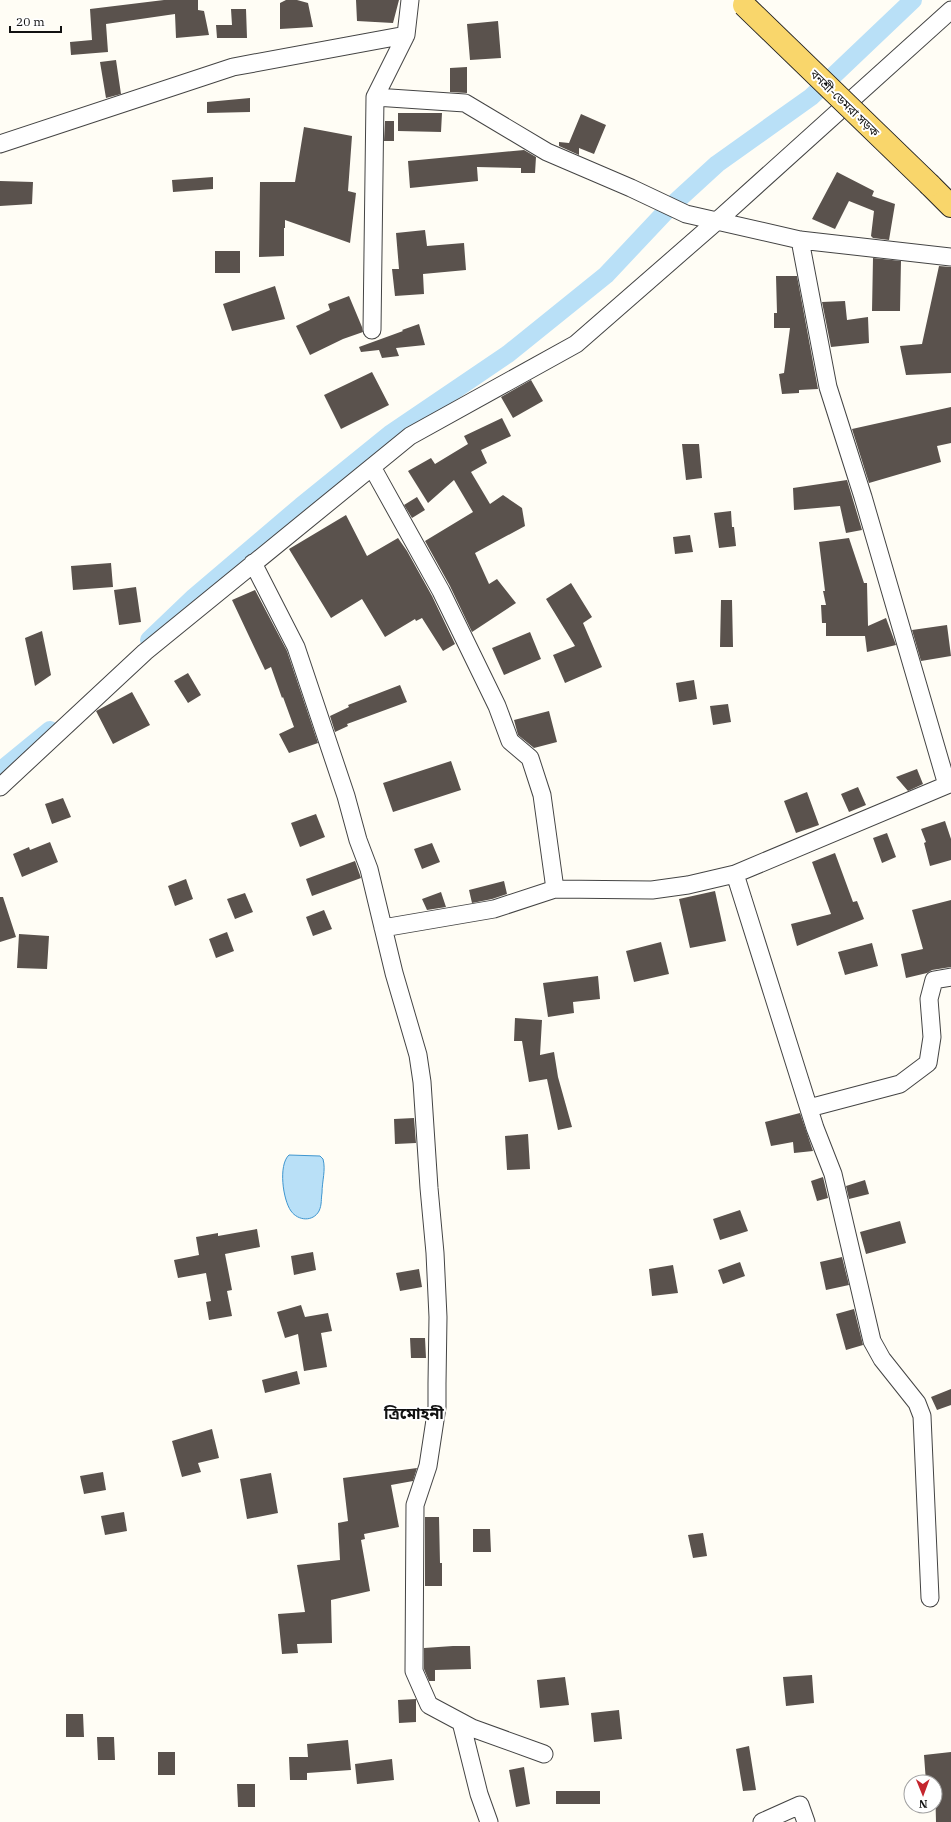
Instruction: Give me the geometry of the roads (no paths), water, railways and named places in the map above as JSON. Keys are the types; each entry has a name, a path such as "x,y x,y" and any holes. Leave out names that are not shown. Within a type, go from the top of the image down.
{"main road":[{"name":"বনশ্রী-ডেমরা সড়ক","path":"741,2 951,206"}],"street":[{"path":"372,330 375,97 406,35 410,0"},
{"path":"0,787 145,652 410,436 576,344 717,221 951,10"},
{"path":"0,144 233,67 406,35"},
{"path":"375,97 465,102 547,152 631,188 686,214 800,240 951,257"},
{"path":"383,928 494,909 554,889 652,890 688,885 735,874 949,790 863,497 828,387 800,240"},
{"path":"372,467 441,591 497,706 510,741 530,758 542,795 554,889"},
{"path":"253,563 296,647 346,796 358,840 369,869 394,973 418,1055 422,1082 428,1182 435,1253 438,1317 437,1407 428,1466 415,1505 414,1672 429,1705 472,1728 544,1754"},
{"path":"735,874 809,1108 833,1174 872,1341 882,1359 917,1403 922,1416 930,1598"},
{"path":"809,1108 900,1084 928,1062 932,1037 929,999 934,980 951,976"},
{"path":"461,1722 479,1794 489,1822"},
{"path":"762,1822 800,1805 806,1822"}],"water":[{"path":"289,1155 320,1156 323,1159 324,1171 321,1206 319,1211 313,1217 305,1219 297,1217 288,1206 284,1191 283,1174 284,1166"}],"waterway":[{"path":"149,640 194,597 301,506 390,434 508,354 606,275 670,207 717,164 811,97 913,0"},
{"path":"0,771 50,730"}],"district":[{"name":"ত্রিমোহনী","path":"414,1413"}]}
